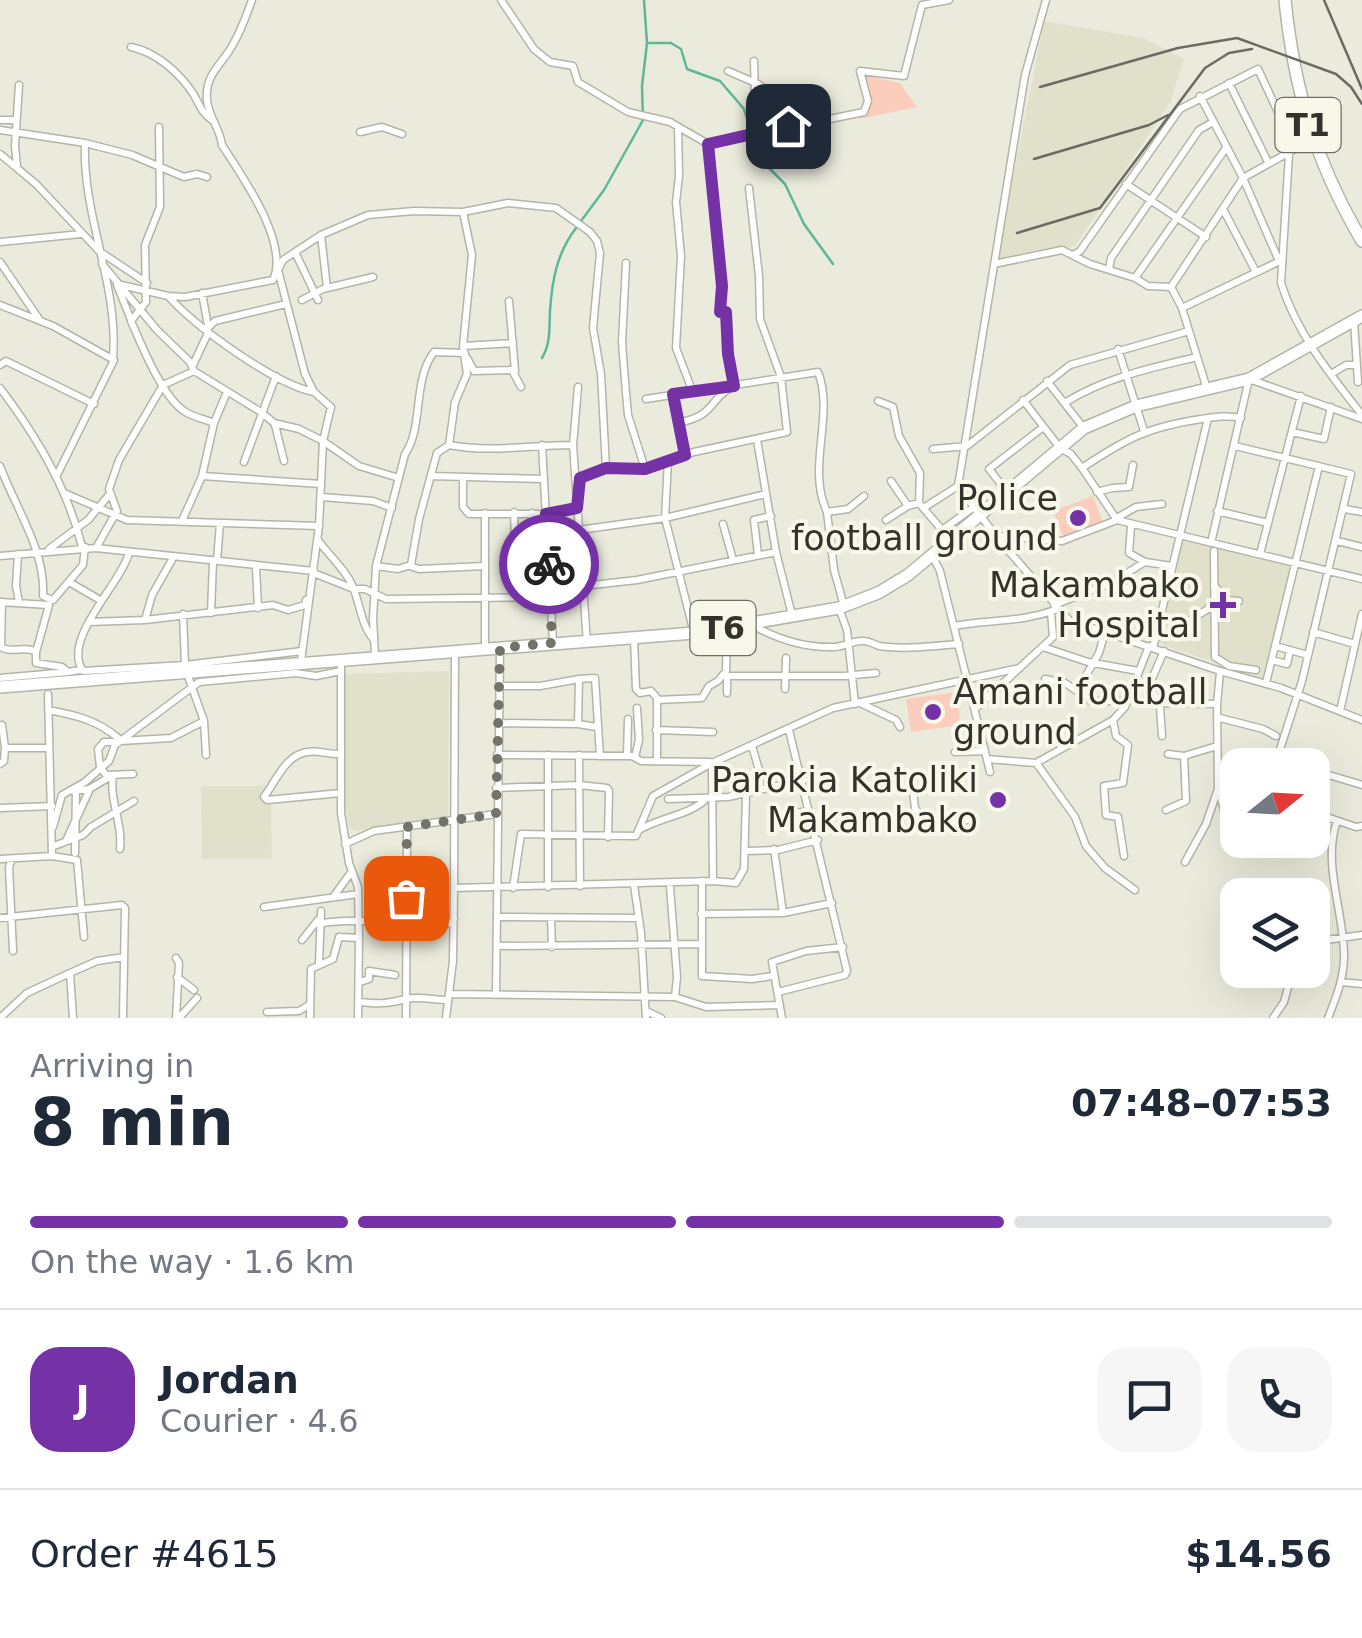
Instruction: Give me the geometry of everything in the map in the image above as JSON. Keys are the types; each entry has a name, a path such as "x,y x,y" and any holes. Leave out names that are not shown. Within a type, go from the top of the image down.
{"highway":[{"name":"T1","path":"1285,0 1298,90 1313,139 1362,242"},
{"name":"T6","path":"0,687 302,656 341,665 484,648 587,643 727,628 842,607 878,593 932,556 976,512 1007,492 1084,428 1136,406 1249,379 1358,318"}],"street":[{"path":"252,0 231,48 214,68 207,84 206,106 221,132 222,145 267,222 305,374 314,392"},
{"path":"500,0 534,48 550,62 573,66 578,82 628,112 678,126 708,144 864,112 868,101 860,70 904,76 922,6 949,0"},
{"path":"1046,0 1025,75 958,486 1054,609 1070,620 1298,694 1362,720"},
{"path":"131,47 148,50 164,63 215,122"},
{"path":"754,60 756,134"},
{"path":"1073,256 1180,108 1258,70 1286,126 1290,150 1281,284 1310,346 1362,417"},
{"path":"728,71 789,105 800,123"},
{"path":"1229,83 1268,162"},
{"path":"17,167 19,85"},
{"path":"1200,96 1281,260"},
{"path":"0,120 16,120"},
{"path":"1108,270 1111,258 1199,130 1213,122"},
{"path":"678,126 680,176 676,202 681,256 676,348 692,390"},
{"path":"132,321 146,302 145,245 160,206 159,127"},
{"path":"360,132 382,127 402,134"},
{"path":"0,130 124,152 184,176 197,174 207,178"},
{"path":"0,678 80,670 115,674 302,656 315,573 323,441 331,406 314,392 249,362 164,295 99,251 0,154 10,146 17,131"},
{"path":"1171,287 1243,178 1313,139"},
{"path":"56,477 113,368 114,310 99,251 84,164 85,143"},
{"path":"708,144 722,286 720,312 726,312 734,386"},
{"path":"1135,278 1226,148"},
{"path":"1126,184 1206,236"},
{"path":"576,498 580,478 606,468 645,469 685,455 787,432 781,376 760,319 750,188"},
{"path":"164,295 202,294 274,280 294,252 321,235 368,215 463,212 508,203 556,208 598,240 600,258 593,328 602,374 606,468"},
{"path":"1223,210 1256,272"},
{"path":"449,445 454,402 467,374 464,352 472,254 463,212"},
{"path":"0,242 82,234"},
{"path":"321,235 327,288"},
{"path":"994,264 1062,250 1148,286 1171,287"},
{"path":"294,252 316,297"},
{"path":"1182,308 1281,260"},
{"path":"0,262 40,320"},
{"path":"626,262 624,381 628,415 645,469"},
{"path":"102,264 193,369 274,424 298,429 359,466 398,478"},
{"path":"302,300 316,297 327,288 374,277"},
{"path":"117,284 147,286"},
{"path":"117,284 164,385 183,411 214,423"},
{"path":"1171,287 1182,308 1207,390"},
{"path":"202,294 208,330"},
{"path":"509,301 515,372 521,387"},
{"path":"49,550 78,529 109,495 118,460 164,385 193,369 215,321 286,304"},
{"path":"0,305 40,320 113,358"},
{"path":"1358,318 1358,382"},
{"path":"934,448 966,446 1070,365 1189,330"},
{"path":"375,658 376,566 405,454 412,444 420,378 430,354 513,343"},
{"path":"1118,350 1144,431"},
{"path":"464,352 474,371 515,372"},
{"path":"1066,402 1092,386 1197,357"},
{"path":"0,365 6,361 94,404"},
{"path":"1331,374 1346,365 1357,365"},
{"path":"646,399 820,373 817,469 828,512 857,703"},
{"path":"244,462 261,412 277,381 276,375"},
{"path":"1256,670 1229,666 1216,657 1214,596 1217,511 1249,379 1362,417"},
{"path":"1047,381 1084,428"},
{"path":"682,422 706,414 718,396 734,386"},
{"path":"578,387 572,445 587,643"},
{"path":"0,388 56,477 84,547 83,565 51,602 36,652 38,664 62,667 68,672"},
{"path":"182,521 202,476 214,423 228,392"},
{"path":"673,394 685,455"},
{"path":"1260,554 1301,396"},
{"path":"1023,400 1042,428 1082,468 1116,520 1213,547 1260,554 1362,579"},
{"path":"878,401 893,408 899,436 920,473 922,505 942,530 976,512"},
{"path":"1292,432 1324,440 1332,407"},
{"path":"1082,468 1144,431 1229,415 1242,418"},
{"path":"955,752 1036,764 1122,713 1151,647 1208,418"},
{"path":"274,424 284,460"},
{"path":"1007,492 989,469 1042,428"},
{"path":"757,440 792,618"},
{"path":"410,566 437,453 449,445 498,450 572,445"},
{"path":"542,445 552,643"},
{"path":"1235,446 1351,474 1298,694 1280,748"},
{"path":"668,461 665,518 694,632"},
{"path":"1097,492 1129,487 1134,465"},
{"path":"0,466 44,576 43,596 51,602"},
{"path":"1266,684 1319,466"},
{"path":"202,476 322,484"},
{"path":"431,476 542,479"},
{"path":"463,478 464,508 469,514 546,514 577,508"},
{"path":"891,480 908,506"},
{"path":"886,520 908,506 922,505 958,486"},
{"path":"64,493 127,520 319,526"},
{"path":"1345,509 1346,493"},
{"path":"579,530 665,518 766,494"},
{"path":"96,548 116,515 116,502 109,495"},
{"path":"828,512 848,509 864,496"},
{"path":"322,497 373,501 392,508"},
{"path":"996,536 1062,541 1116,520 1136,506 1162,504"},
{"path":"1345,509 1362,512"},
{"path":"1217,511 1268,523"},
{"path":"514,512 517,596"},
{"path":"484,513 484,648"},
{"path":"532,513 536,596"},
{"path":"758,555 754,520 771,516"},
{"path":"212,613 220,523"},
{"path":"723,524 732,560"},
{"path":"1131,526 1129,554 1145,562 1172,566"},
{"path":"318,539 354,589 366,631 374,640"},
{"path":"1337,541 1362,548"},
{"path":"0,556 84,547 315,573 386,599 550,597"},
{"path":"583,586 637,580 776,552"},
{"path":"18,554 19,602"},
{"path":"80,670 78,660 89,622 129,554"},
{"path":"932,556 954,626 990,772"},
{"path":"145,620 152,594 172,558"},
{"path":"954,626 997,618 1017,622 1108,584 1145,562"},
{"path":"376,566 485,566"},
{"path":"256,567 258,608"},
{"path":"69,582 100,600"},
{"path":"1108,584 1165,594"},
{"path":"1214,584 1226,600 1239,600"},
{"path":"259,594 288,610 305,606 306,598 310,599"},
{"path":"1170,633 1208,608 1214,596"},
{"path":"36,652 2,648 1,602 51,602"},
{"path":"89,622 145,620 273,605"},
{"path":"975,709 1054,635 1054,609"},
{"path":"183,614 185,665"},
{"path":"1340,711 1362,614"},
{"path":"751,624 770,637 802,646 834,647 867,641 877,646 918,648 958,644"},
{"path":"727,628 728,694"},
{"path":"1045,679 1065,683 1076,692 1100,653 1105,632"},
{"path":"1313,632 1356,644"},
{"path":"634,638 636,689 652,691 657,700 657,760"},
{"path":"1042,646 1093,663 1138,670"},
{"path":"1275,646 1308,655"},
{"path":"496,996 500,648"},
{"path":"1272,660 1287,664 1290,650"},
{"path":"446,1018 454,919 455,651"},
{"path":"1162,736 1159,702 1151,681 1164,651"},
{"path":"786,658 786,688"},
{"path":"189,683 296,673 316,676 341,665 341,793 345,844 358,894 358,1018"},
{"path":"513,888 520,835 636,836 653,796 712,763 833,708 1020,668"},
{"path":"1220,671 1220,794"},
{"path":"657,700 702,698 709,686 725,678 876,672"},
{"path":"499,686 540,686 594,678 600,756"},
{"path":"578,724 579,679"},
{"path":"189,683 204,721 206,755"},
{"path":"53,827 60,799 109,761 122,739 160,713 166,704 187,693 189,683"},
{"path":"48,694 53,851"},
{"path":"1090,701 1126,702"},
{"path":"1159,702 1217,704"},
{"path":"857,703 896,720 900,727"},
{"path":"631,757 639,740 637,708"},
{"path":"48,710 87,718 122,739"},
{"path":"1220,717 1276,736"},
{"path":"628,719 631,757"},
{"path":"1113,720 1116,736 1128,745 1123,783 1104,786 1104,805 1106,815 1118,817 1124,856"},
{"path":"133,774 106,775 100,768 98,748 104,742 122,739 171,738 204,721"},
{"path":"498,723 597,727"},
{"path":"0,764 5,748 2,725"},
{"path":"656,730 713,732"},
{"path":"778,992 847,974 804,780 789,730"},
{"path":"752,746 760,790"},
{"path":"1168,754 1184,756 1218,746"},
{"path":"5,748 49,748"},
{"path":"341,754 294,754 264,797 267,800 341,793"},
{"path":"497,754 712,763"},
{"path":"548,756 548,887"},
{"path":"579,756 580,886"},
{"path":"1166,810 1186,801 1184,756"},
{"path":"712,763 709,799 713,882"},
{"path":"1036,764 1070,808 1091,852 1135,890"},
{"path":"1330,775 1362,785"},
{"path":"74,790 89,790 112,776"},
{"path":"112,776 120,848"},
{"path":"668,799 746,794 804,780"},
{"path":"496,788 579,785 610,790 608,837"},
{"path":"1185,862 1206,824 1218,786"},
{"path":"74,790 74,853"},
{"path":"66,842 89,790"},
{"path":"913,791 915,808 930,830 967,820"},
{"path":"454,888 736,882 744,869 746,794"},
{"path":"639,830 674,814 690,812 709,799"},
{"path":"0,860 53,851 134,801"},
{"path":"1,808 52,806"},
{"path":"774,819 809,810"},
{"path":"345,844 374,831 496,814"},
{"path":"1330,818 1362,826"},
{"path":"1328,1018 1341,982 1343,937 1330,841 1337,821"},
{"path":"406,1018 407,827"},
{"path":"746,851 818,840"},
{"path":"774,849 783,914"},
{"path":"53,851 77,860 84,936"},
{"path":"12,859 12,952"},
{"path":"334,897 352,871"},
{"path":"702,881 704,977 773,976"},
{"path":"634,885 646,1015 661,1018"},
{"path":"670,887 675,996"},
{"path":"264,908 358,894"},
{"path":"701,914 783,914 832,903"},
{"path":"0,918 122,905 123,1018"},
{"path":"498,917 638,918"},
{"path":"319,918 406,926 451,923 454,919"},
{"path":"302,940 319,918"},
{"path":"319,918 319,965"},
{"path":"552,918 552,948"},
{"path":"1330,939 1362,935"},
{"path":"310,1018 308,975 313,966 336,955 339,937 359,938"},
{"path":"498,946 701,944"},
{"path":"782,1018 773,976 774,960 843,947"},
{"path":"0,1018 27,993 98,961 124,957"},
{"path":"176,958 177,1018"},
{"path":"359,982 368,979 369,971 395,975"},
{"path":"70,973 73,1018"},
{"path":"177,978 196,994 177,1018"},
{"path":"1341,982 1362,984"},
{"path":"1273,1018 1288,988"},
{"path":"358,1002 383,1005 406,998 675,996 706,1007 780,1006"},
{"path":"266,1012 299,1010 310,1004"}],"shaded area":[{"path":"1044,21 1143,38 1184,59 1171,101 1075,246 996,263"},
{"path":"864,75 900,83 917,107 860,119 869,95"},
{"name":"Police football ground","path":"1093,496 1104,525 1064,539 1053,511"},
{"name":"Makambako Hospital","path":"1180,540 1288,564 1291,568 1264,679 1155,642"},
{"path":"341,671 449,671 448,816 415,825 356,831 349,828 341,784"},
{"name":"Amani football ground","path":"956,692 961,725 911,732 906,699"},
{"path":"201,786 271,786 272,859 202,859"}],"waterway":[{"path":"581,221 604,190 643,120 647,43 644,0"},
{"path":"648,43 671,43 681,49 687,69 720,81 744,109 756,149 785,184 804,224 833,264"},
{"path":"542,358 548,341 557,267 576,228"}],"railway":[{"path":"1324,0 1362,89"},
{"path":"1040,87 1178,48 1237,38 1336,74 1362,104"},
{"path":"1017,233 1100,208 1205,68 1229,53 1252,49"},
{"path":"1034,159 1149,125 1168,115"}],"way so far":[{"path":"406,898 407,827 496,814 500,648 552,643 549,564"}],"place":[{"name":"Police football ground","path":"1078,518"},
{"name":"Makambako Hospital","path":"1223,605"},
{"name":"Amani football ground","path":"933,712"},
{"name":"Parokia Katoliki Makambako","path":"998,800"}],"route":[{"path":"549,564 546,514 577,508 580,478 606,468 645,469 685,455 673,394 734,386 726,312 720,312 722,286 708,144 788,126"}]}
